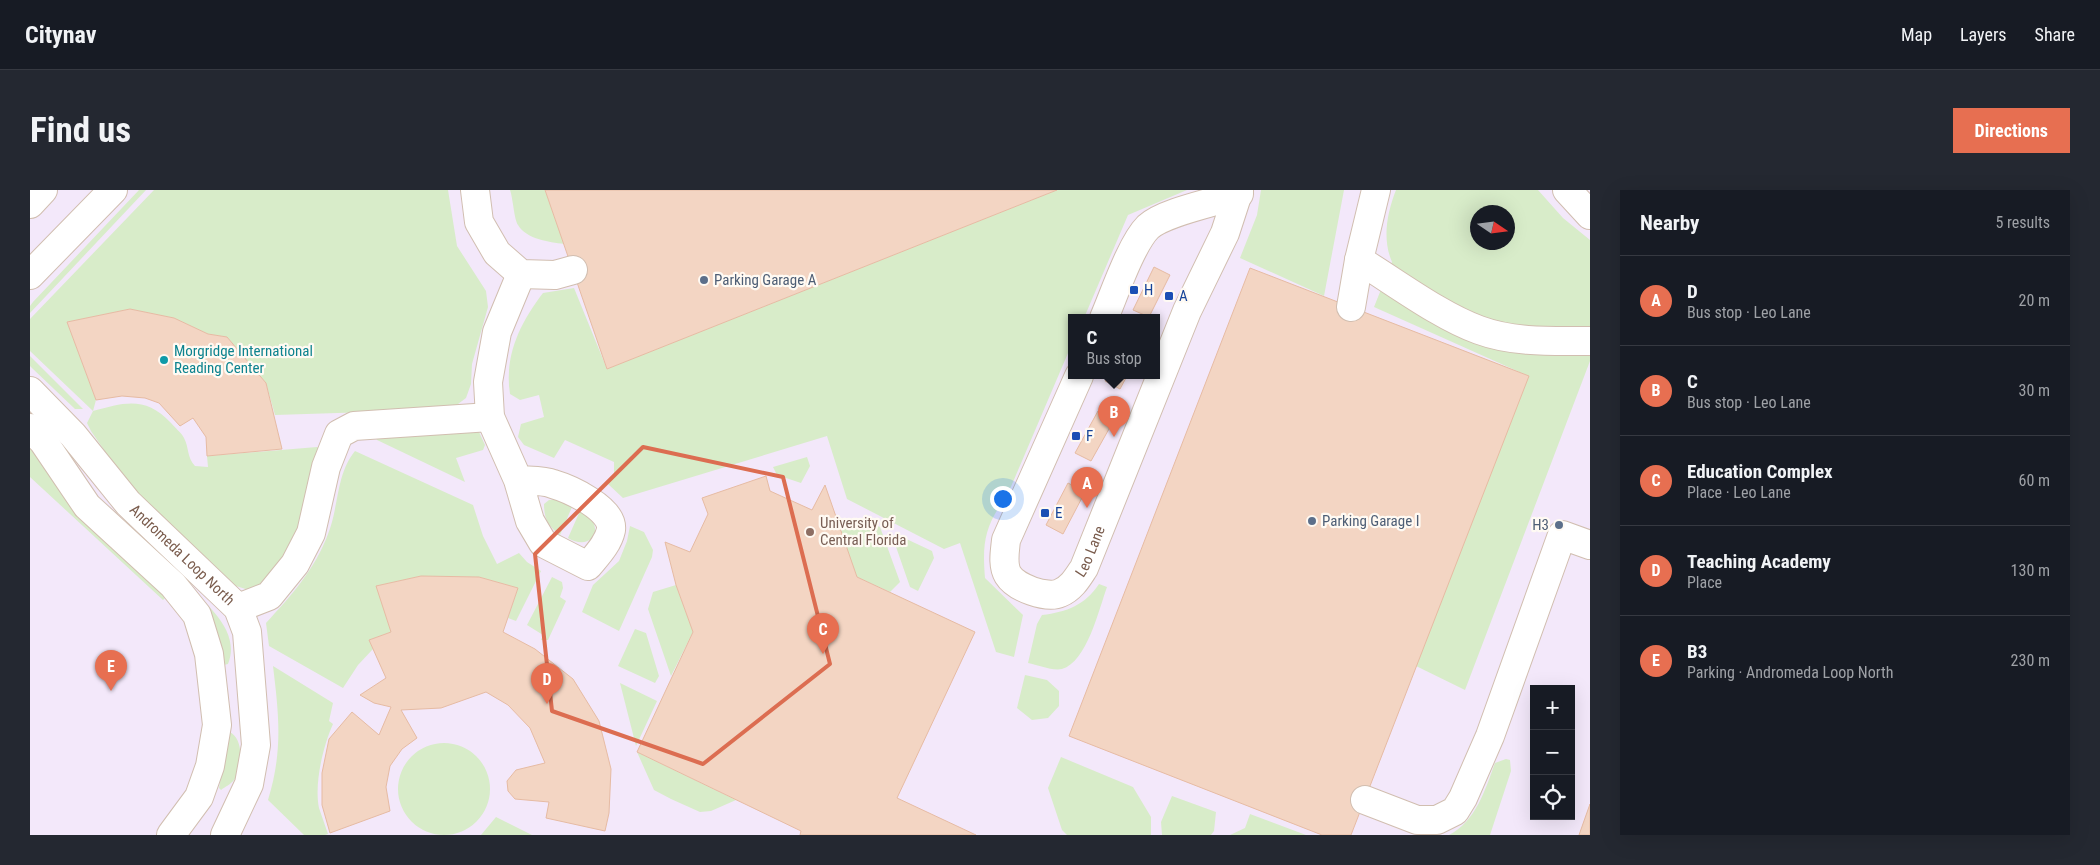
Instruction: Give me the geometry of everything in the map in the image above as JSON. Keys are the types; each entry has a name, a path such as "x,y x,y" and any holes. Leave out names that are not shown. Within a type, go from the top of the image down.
{"street":[{"path":"30,204 43,190"},
{"path":"30,275 113,190"},
{"path":"475,190 478,222 496,254 521,274 555,276 573,270"},
{"path":"1351,307 1359,260 1376,190"},
{"path":"1566,190 1590,215"},
{"name":"Leo Lane","path":"1106,314 1138,242 1148,227 1164,217 1239,192"},
{"name":"Leo Lane","path":"1160,378 1187,311 1225,233 1239,192"},
{"path":"1359,260 1427,303 1479,330 1528,340 1590,341"},
{"path":"518,480 490,416 488,382 496,332 521,274"},
{"name":"Leo Lane","path":"1078,379 1006,540 1004,558 1008,575 1020,586 1038,593 1060,594 1074,583 1084,568 1160,379"},
{"name":"Andromeda Loop North","path":"30,391 73,435 128,503 238,608 247,632 256,745 249,784 225,835"},
{"path":"238,608 269,596 295,564 312,534 326,467 339,434 354,426 490,416"},
{"name":"Andromeda Loop North","path":"30,428 43,441 87,506 173,586 196,615 209,654 217,725 210,766 199,797 171,835"},
{"path":"1365,800 1417,820 1437,820 1455,811 1463,798 1490,736 1562,535 1590,545"},
{"path":"214,689 252,688"},
{"path":"199,797 237,811"}],"highlighted area":[{"path":"643,447 783,477 830,664 703,764 552,711 535,554"}],"shaded area":[{"name":"University of Central Florida","path":"30,190 1590,190 1590,835 30,835"}],"green space":[{"path":"139,190 146,190 30,313 30,306 33,302"},
{"path":"154,190 448,190 457,246 486,291 488,307 472,364 471,384 466,398 454,407 432,410 275,415 266,383 227,337 208,334 174,318 130,309 67,322 96,400 93,411 30,351 30,319"},
{"path":"510,190 545,190 564,244 532,237 522,230 517,222"},
{"path":"1057,190 1187,190 1128,215 1086,314 1068,314 1068,353 1007,496 990,525 985,544 985,578 1023,615 1014,657 996,652 960,543 944,549 847,499 827,436 623,498 608,484 614,474 614,462 565,440 554,458 524,445 518,437 521,424 544,417 539,395 520,400 510,394 509,366 521,328 543,293 574,288 607,369"},
{"path":"1261,190 1344,190 1324,296 1240,258 1257,215"},
{"path":"1396,190 1538,190 1563,218 1590,240 1590,361 1465,690 1416,666 1528,376 1374,307 1392,262 1386,235 1388,217"},
{"path":"30,356 83,409 75,409 30,366"},
{"path":"125,404 144,405 153,408 162,414 183,436 195,466 208,467 207,456 317,447 320,449 310,503 276,576 252,591 236,586 126,482 87,423 93,411"},
{"path":"470,428 479,432 485,445 483,450 456,458 465,482 377,440 374,433"},
{"path":"30,447 47,465 80,515 166,597 163,600 30,477"},
{"path":"355,451 473,505 483,536 497,564 519,553 527,562 541,571 516,621 508,618 518,588 479,577 421,576 377,586 391,632 369,640 373,649 358,665 343,688 269,646 266,623 302,582 323,547 332,524 344,470"},
{"path":"807,457 810,466 801,483 777,475 773,467"},
{"path":"556,499 572,507 560,535 547,522 544,509 544,504 549,500"},
{"path":"580,511 589,517 595,529 594,535 584,542 577,542 568,538"},
{"path":"864,520 880,527 900,582 890,592 857,577 840,531"},
{"path":"630,526 644,532 653,550 652,557 619,631 582,612 593,585 619,561 627,541"},
{"path":"900,536 932,551 934,558 918,591 910,587 895,544"},
{"path":"552,577 562,582 563,588 560,597 566,601 548,640 541,640 543,635 527,625"},
{"path":"1099,584 1107,587 1096,621 1085,646 1071,664 1062,669 1049,669 1028,663 1037,624 1042,615 1059,612 1075,606 1088,597"},
{"path":"187,585 213,610 226,630 231,652 228,664 224,665 221,662"},
{"path":"676,585 693,632 671,676 648,609 653,592"},
{"path":"635,629 646,633 659,676 655,683 618,666"},
{"path":"273,666 333,703 329,721 333,724 323,754 318,788 319,808 328,834 325,835 304,835 268,800 278,749 278,717"},
{"path":"1025,675 1047,680 1059,691 1059,706 1048,718 1032,720 1017,708"},
{"path":"620,683 657,701 636,746"},
{"path":"229,732 234,735 240,746 239,769 234,780 221,790 219,788"},
{"path":"444,743 461,747 476,757 486,772 490,789 486,806 476,821 461,831 444,835 427,831 412,821 402,806 398,789 402,772 412,757 427,747"},
{"path":"637,752 736,800 711,811 700,812 671,799 654,790"},
{"path":"1061,757 1133,787 1151,817 1151,835 1067,835 1062,830 1048,788"},
{"path":"1506,759 1510,760 1511,771 1490,835 1449,835 1466,822 1473,813 1483,794 1495,763"},
{"path":"1172,796 1216,812 1214,831 1211,835 1162,835 1161,822"},
{"path":"1250,814 1306,835 1230,835 1245,828"},
{"path":"496,817 532,835 481,835"}],"building":[{"name":"Parking Garage A","path":"545,190 1057,190 607,369"},
{"path":"1154,267 1170,275 1150,314 1142,314 1133,310"},
{"name":"Parking Garage I","path":"1250,268 1529,376 1351,835 1322,835 1069,736"},
{"name":"Morgridge International Reading Center","path":"130,309 174,318 208,334 227,337 266,383 282,449 207,456 206,437 193,418 180,426 159,403 145,398 122,396 96,400 67,322"},
{"path":"1106,379 1125,379 1120,389 1105,381"},
{"path":"1098,411 1114,420 1091,461 1075,453"},
{"path":"766,476 770,491 812,510 825,485 857,577 975,632 897,798 976,835 800,835 801,831 637,752 693,632 676,585 665,542 690,552 708,514 702,498"},
{"path":"1068,483 1085,492 1063,534 1046,525"},
{"path":"421,576 479,577 518,588 503,632 535,649 573,679 599,721 611,769 609,813 605,831 546,818 549,802 515,799 508,791 507,781 516,770 545,763 530,728 508,705 486,692 441,708 401,710 417,738 402,749 390,766 386,787 390,811 330,833 322,805 322,773 329,739 352,712 379,735 391,707 374,703 360,695 386,678 369,640 391,632 376,586"},
{"path":"1590,804 1590,835 1579,835"}],"place":[{"name":"Parking Garage A","path":"704,280"},
{"name":"H","path":"1134,290"},
{"name":"A","path":"1169,296"},
{"name":"Morgridge International Reading Center","path":"164,360"},
{"name":"F","path":"1076,436"},
{"name":"C","path":"1114,437"},
{"name":"D","path":"1087,508"},
{"name":"E","path":"1045,513"},
{"name":"Parking Garage I","path":"1312,521"},
{"name":"H3","path":"1559,525"},
{"name":"University of Central Florida","path":"810,532"},
{"name":"Education Complex","path":"823,654"},
{"name":"B3","path":"111,691"},
{"name":"Teaching Academy","path":"547,704"}]}
